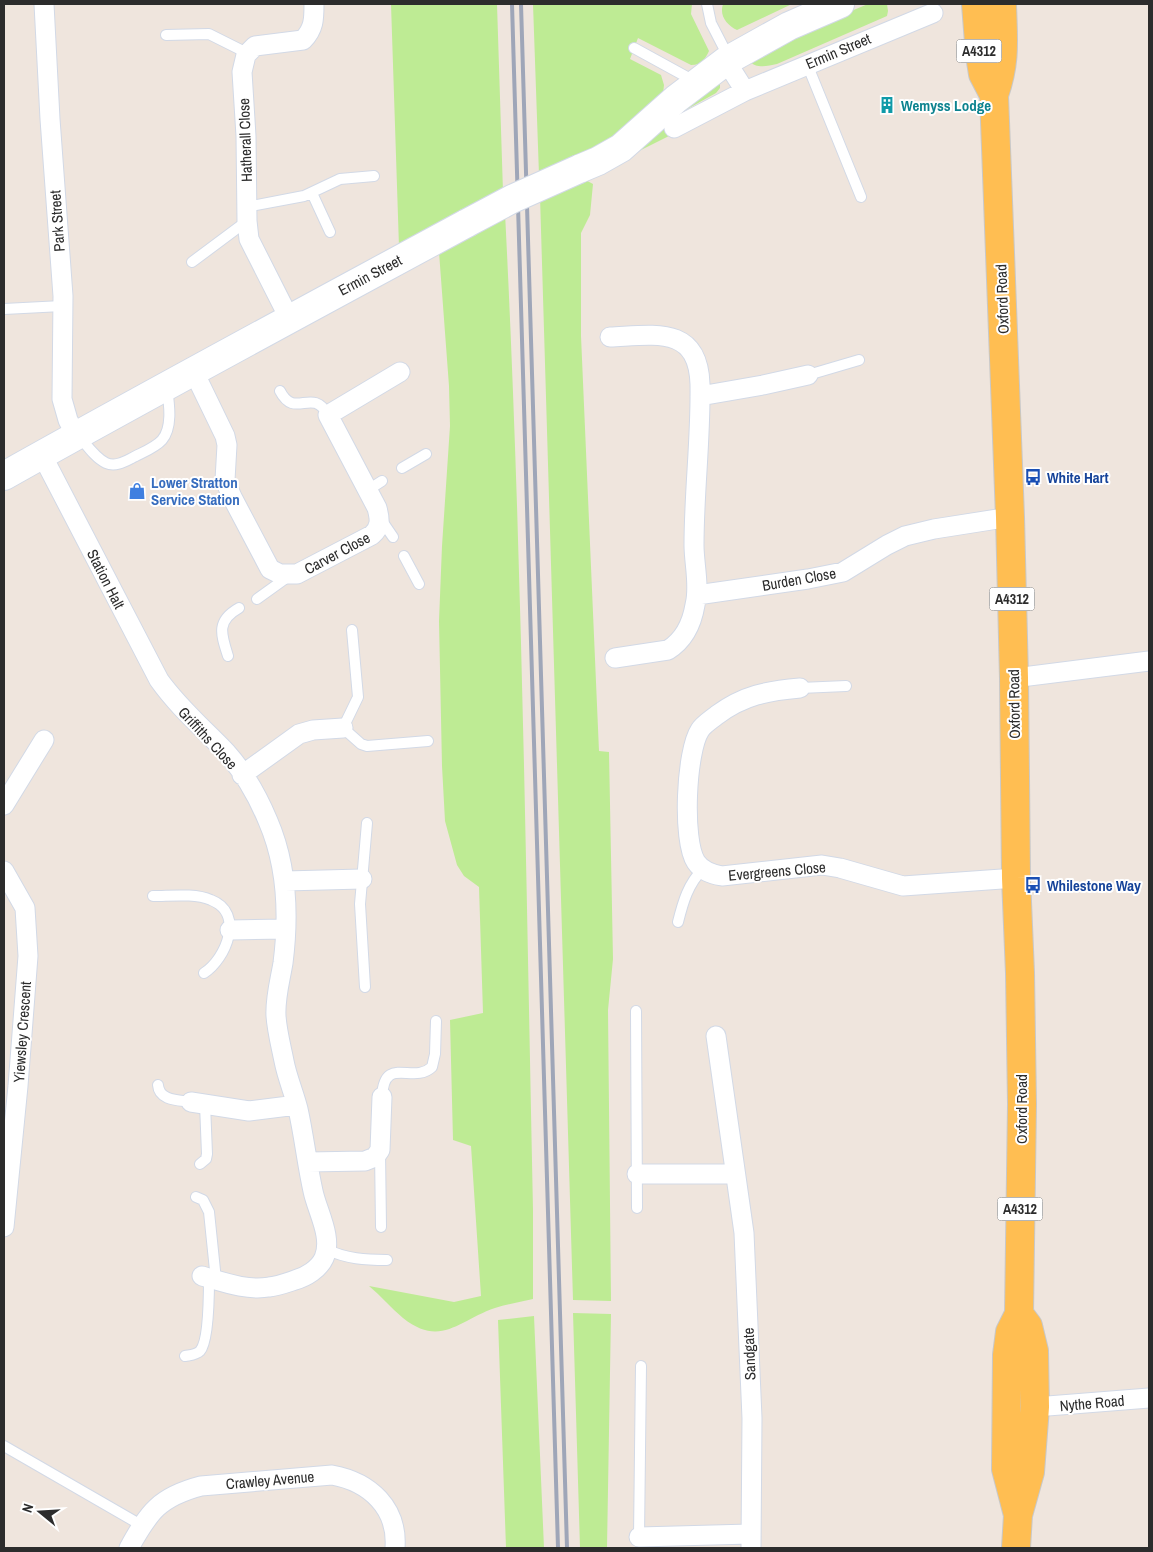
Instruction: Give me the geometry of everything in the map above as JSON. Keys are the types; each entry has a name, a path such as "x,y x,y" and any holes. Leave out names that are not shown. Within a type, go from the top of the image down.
{"main road":[{"name":"Oxford Road","path":"996,4 980,55 983,74 994,95 1010,517 1021,1076 1019,1314 1010,1332 1007,1355 1006,1469 1018,1515"},
{"name":"Oxford Road","path":"1016,1548 1018,1515 1030,1472 1035,1407 1034,1351 1028,1326 1019,1314"},
{"path":"1007,1408 1035,1407"}],"street":[{"name":"Park Street","path":"44,4 62,306 62,399 68,420 77,436"},
{"path":"247,53 255,46 303,40 312,30 314,4"},
{"name":"Ermin Street","path":"4,476 289,318 512,199 598,161 621,148 697,82 728,60 788,26 840,4"},
{"name":"Ermin Street","path":"674,128 745,92 807,64 933,13"},
{"name":"Hatherall Close","path":"247,53 242,72 246,136 246,214 249,238 289,318"},
{"path":"728,60 745,92"},
{"path":"610,337 661,335 683,342 693,353 700,372 694,544 697,595 694,613 684,636 668,650 615,658"},
{"name":"Carver Close","path":"194,372 225,436 227,444 225,480 232,497 270,568 280,574 298,574 377,531 380,518 375,485 328,415"},
{"path":"328,415 400,372"},
{"path":"700,396 808,375"},
{"name":"Station Halt","path":"42,455 143,652 174,701"},
{"name":"Burden Close","path":"697,595 843,572 905,536 934,529 1010,517"},
{"path":"1014,678 1149,661"},
{"path":"703,869 692,855 689,841 688,777 692,750 700,729 722,711 756,694 800,688"},
{"name":"Griffiths Close","path":"174,701 227,754 260,804 269,822 284,882 285,929 276,1015 284,1064 297,1105 313,1193 325,1234 326,1249"},
{"name":"Griffiths Close","path":"242,775 299,734 313,730 343,728"},
{"path":"4,805 44,740"},
{"name":"Evergreens Close","path":"703,869 711,874 722,876 822,865 840,868 892,884 912,887 1016,878"},
{"name":"Yiewsley Crescent","path":"4,871 25,908 28,956 18,1086 4,1227"},
{"path":"284,882 362,878"},
{"path":"230,930 285,929"},
{"name":"Sandgate","path":"639,1538 751,1541 752,1418 744,1233 716,1036"},
{"path":"308,1162 365,1161 375,1157 380,1150 382,1098"},
{"path":"198,1103 250,1110 297,1105"},
{"path":"637,1174 735,1174"},
{"path":"209,1278 243,1287 270,1287 301,1278 313,1271 324,1259 326,1249"},
{"name":"Nythe Road","path":"1035,1407 1149,1398"},
{"name":"Crawley Avenue","path":"128,1548 141,1525 151,1513 173,1495 201,1486 332,1475 360,1484 372,1492 381,1502 388,1512 394,1530 395,1548"}],"lane":[{"path":"707,4 711,24 728,60"},
{"path":"166,35 210,34 247,53"},
{"path":"634,48 697,82"},
{"path":"807,64 861,197"},
{"path":"192,262 246,214 312,192 340,179 374,176"},
{"path":"312,192 330,232"},
{"path":"4,309 62,306"},
{"path":"808,375 859,360"},
{"path":"77,436 98,458 110,464 124,462 162,440 167,430 169,406 167,387"},
{"path":"280,391 288,402 292,404 314,402 323,407 328,415"},
{"path":"402,468 426,454"},
{"path":"380,518 393,537"},
{"path":"404,556 420,584"},
{"path":"257,599 290,575"},
{"path":"228,656 222,636 224,622 230,613 239,608"},
{"path":"352,630 358,696 343,728 361,744 367,746 428,741"},
{"path":"800,688 846,686"},
{"path":"365,987 360,904 367,822"},
{"path":"678,922 690,884 703,869"},
{"path":"153,896 200,897 212,900 224,909 230,930 224,950 216,962 204,973"},
{"path":"636,1011 637,1208"},
{"path":"382,1098 385,1079 391,1074 423,1072 432,1067 435,1054 436,1020"},
{"path":"158,1085 164,1097 198,1103 208,1154 204,1162 200,1164"},
{"path":"380,1150 381,1227"},
{"path":"185,1356 197,1354 205,1341 209,1278 209,1212 203,1200 196,1197"},
{"path":"326,1249 354,1258 387,1260"},
{"path":"639,1538 641,1366"},
{"path":"4,1446 141,1525"}],"green space":[{"path":"391,4 497,4 503,192 399,247"},
{"path":"533,4 692,4 691,14 709,51 700,63 691,65 638,38 630,59 661,75 664,85 663,94 599,150 539,175"},
{"path":"723,4 792,4 737,30 725,20 722,12"},
{"path":"868,4 887,4 887,16 777,64 759,66 749,61 775,43"},
{"path":"720,83 720,88 716,93 682,112 670,122 671,135 591,175"},
{"path":"580,177 593,184 590,215 581,233 581,336 599,751 609,752 613,959 608,1010 611,1301 573,1300 540,196"},
{"path":"505,213 516,462 523,712 533,1210 533,1299 495,1308 450,1329 428,1331 416,1327 403,1318 369,1286 454,1302 481,1296 471,1146 453,1140 450,1020 483,1013 479,887 464,876 457,865 445,821 439,621 450,426 449,386 439,252"},
{"path":"573,1313 611,1314 607,1548 580,1548"},
{"path":"534,1316 544,1548 506,1548 498,1320"}],"railway":[{"path":"512,4 558,1548"},
{"path":"521,4 567,1548"}],"place":[{"name":"Wemyss Lodge","path":"887,105"},
{"name":"White Hart","path":"1033,477"},
{"name":"Lower Stratton Service Station","path":"137,491"},
{"name":"Whilestone Way","path":"1033,885"}]}
